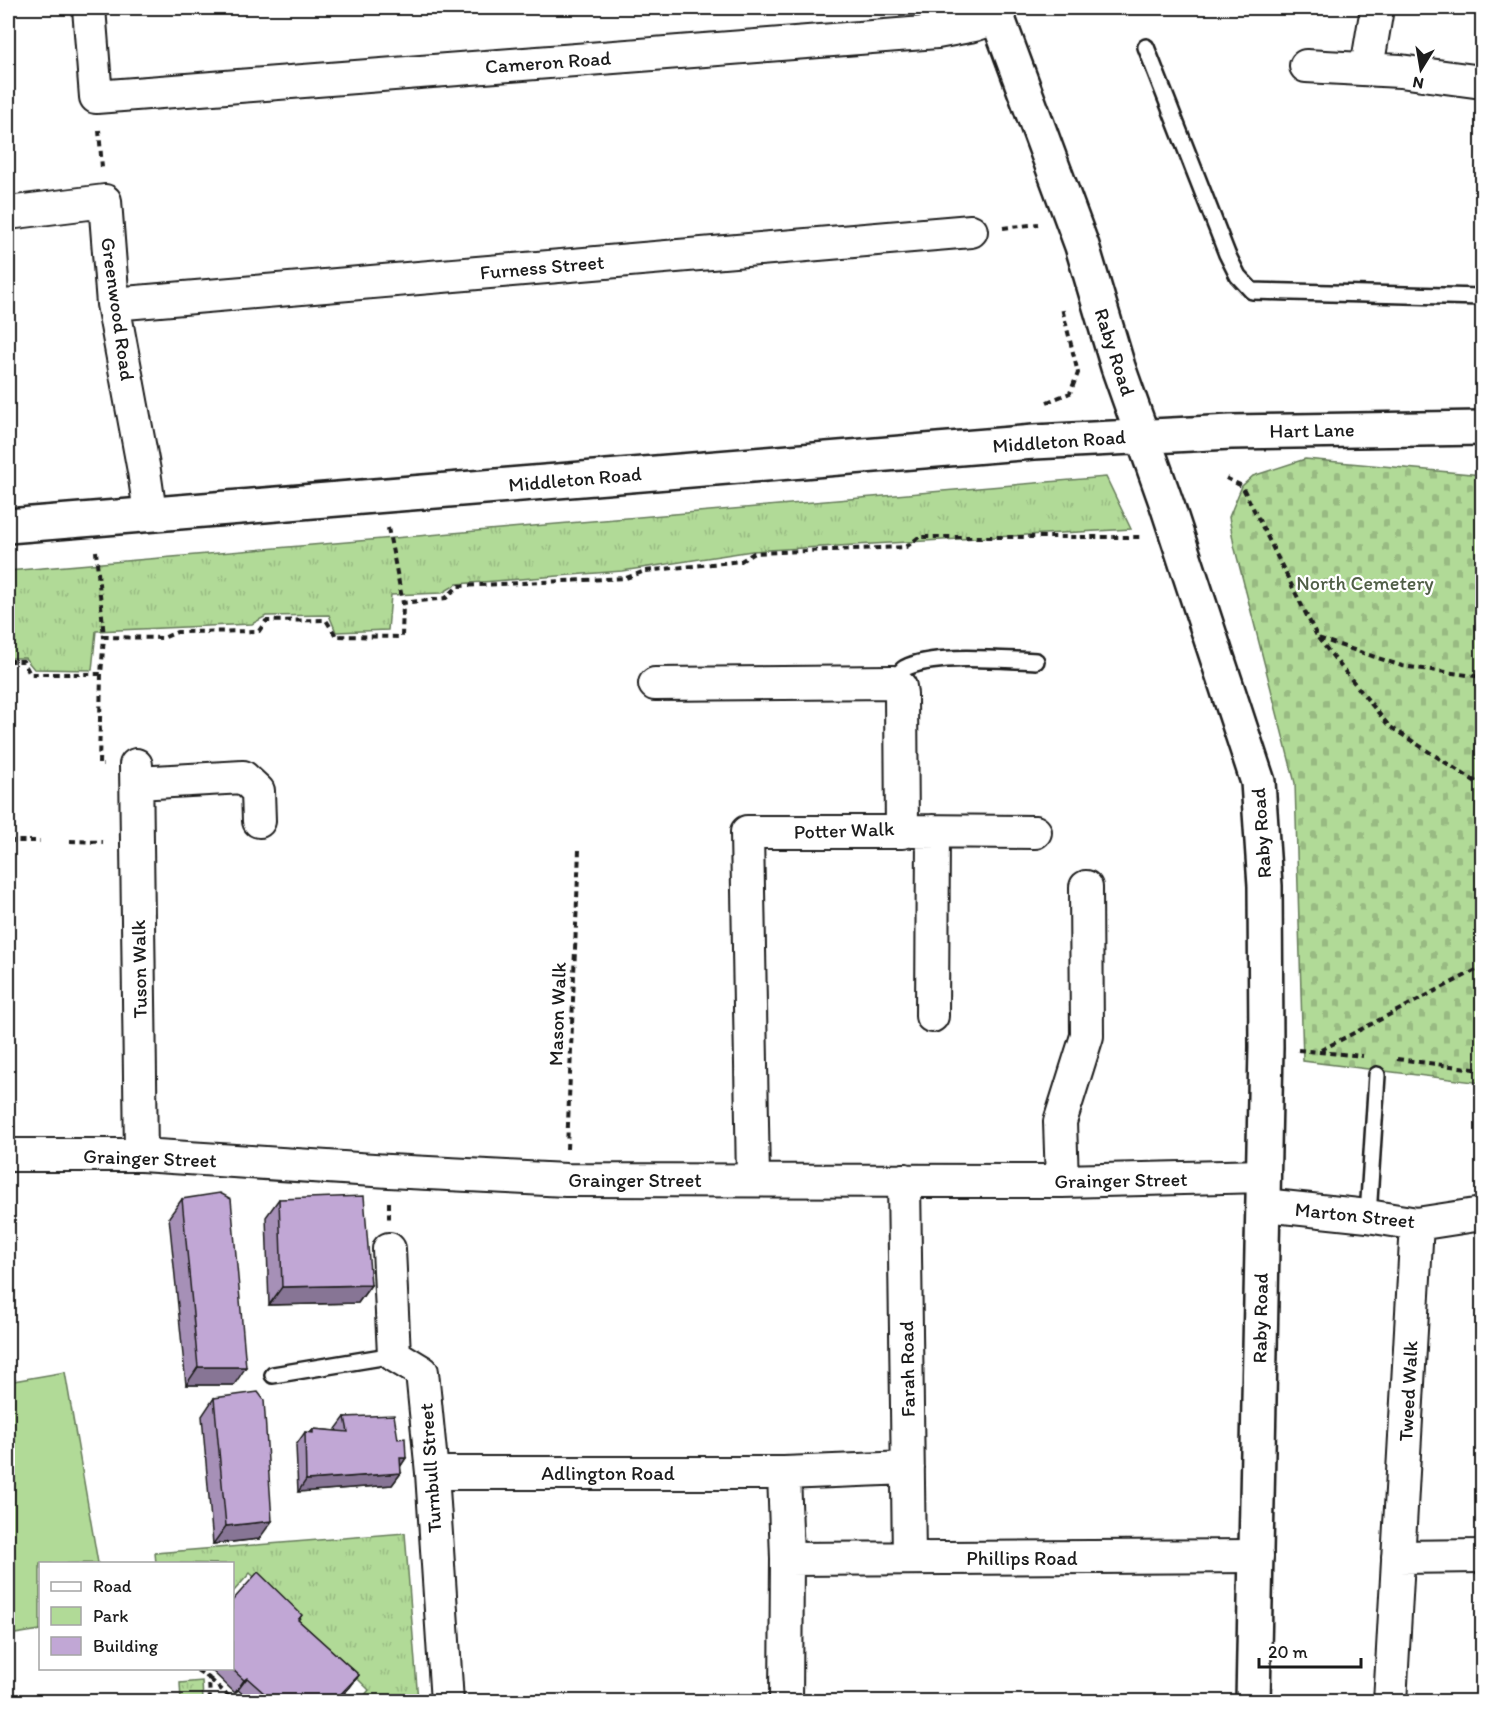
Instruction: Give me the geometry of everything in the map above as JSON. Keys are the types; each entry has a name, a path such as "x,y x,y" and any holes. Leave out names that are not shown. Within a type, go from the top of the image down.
{"street":[{"path":"89,8 96,97"},
{"path":"1367,68 1377,8"},
{"name":"Cameron Road","path":"96,97 926,33 974,26 996,12"},
{"name":"Raby Road","path":"996,12 1082,246 1110,341 1258,782 1265,886 1266,1047 1257,1556 1252,1701"},
{"path":"1306,66 1367,68 1482,82"},
{"path":"8,213 105,201"},
{"name":"Greenwood Road","path":"105,201 113,304 150,513"},
{"name":"Furness Street","path":"113,304 970,231"},
{"name":"Hart Lane","path":"1143,435 1249,431 1482,428"},
{"name":"Middleton Road","path":"8,526 1143,435"},
{"path":"654,684 893,682"},
{"name":"Potter Walk","path":"753,1180 747,832 902,832 901,694 900,687 893,682"},
{"path":"136,774 243,777 258,791 259,821"},
{"name":"Tuson Walk","path":"136,774 141,1155"},
{"path":"932,1016 933,831"},
{"path":"902,832 1035,832"},
{"path":"1062,1181 1060,1122 1088,1036 1086,887"},
{"name":"Grainger Street","path":"8,1155 141,1155 389,1172 566,1180 1062,1181 1263,1191"},
{"name":"Farah Road","path":"904,1180 909,1558"},
{"name":"Marton Street","path":"1263,1191 1368,1216 1418,1224 1482,1214"},
{"name":"Tweed Walk","path":"1390,1701 1418,1224"},
{"path":"389,1249 394,1355"},
{"name":"Turnbull Street","path":"394,1355 422,1372 432,1473 447,1701"},
{"name":"Adlington Road","path":"432,1473 784,1473 908,1468"},
{"path":"784,1473 787,1559 786,1701"},
{"name":"Phillips Road","path":"787,1559 1257,1556"},
{"path":"1398,1557 1482,1556"}],"lane":[{"path":"1146,47 1227,254 1238,276 1252,291 1482,297"},
{"path":"893,682 902,670 918,663 960,659 1036,661"},
{"path":"1368,1216 1377,1075"},
{"path":"273,1374 394,1355"}],"path":[{"path":"96,97 105,201"},
{"path":"1226,478 1242,486 1318,638 1389,726 1482,786"},
{"path":"104,637 163,638 177,632 259,631 266,621 326,620 336,636 402,637 403,603 387,522"},
{"path":"403,603 446,598 458,586 626,578 645,571 741,561 754,554 906,547 919,537 1146,537 1141,526"},
{"path":"95,543 104,637 99,765 136,774"},
{"path":"1318,638 1402,666 1482,677"},
{"path":"8,661 23,661 30,674 102,674"},
{"path":"8,841 40,842"},
{"path":"70,842 110,842"},
{"name":"Mason Walk","path":"566,1180 579,850"},
{"path":"1319,1051 1482,967"},
{"path":"389,1172 389,1249"},
{"path":"197,1670 235,1701"},
{"path":"209,1678 210,1701"}],"green space":[{"name":"North Cemetery","path":"1305,459 1482,475 1482,1083 1303,1061 1295,783 1234,545 1229,517 1242,486 1253,476"},
{"path":"1106,477 1131,529 752,551 622,571 457,584 442,593 391,595 388,630 336,632 329,615 266,616 252,624 96,631 92,670 34,669 25,658 8,658 8,571"},
{"path":"65,1372 98,1562 39,1562 39,1630 8,1635 8,1382"},
{"path":"405,1533 418,1701 360,1701 369,1690 250,1573 234,1591 234,1562 156,1562 155,1553"},
{"path":"202,1681 203,1701 181,1701 180,1683"}],"building":[{"path":"220,1193 231,1199 246,1367 198,1367 182,1199"},
{"path":"364,1196 371,1285 282,1287 279,1199"},
{"path":"258,1392 264,1400 272,1521 226,1526 214,1398"},
{"path":"394,1415 398,1439 405,1438 406,1458 400,1458 401,1473 306,1480 305,1432 313,1433 313,1429 348,1432 345,1417"},
{"path":"258,1572 302,1615 298,1620 359,1675 334,1701 273,1701 247,1678 244,1680 233,1670 234,1599"}]}
